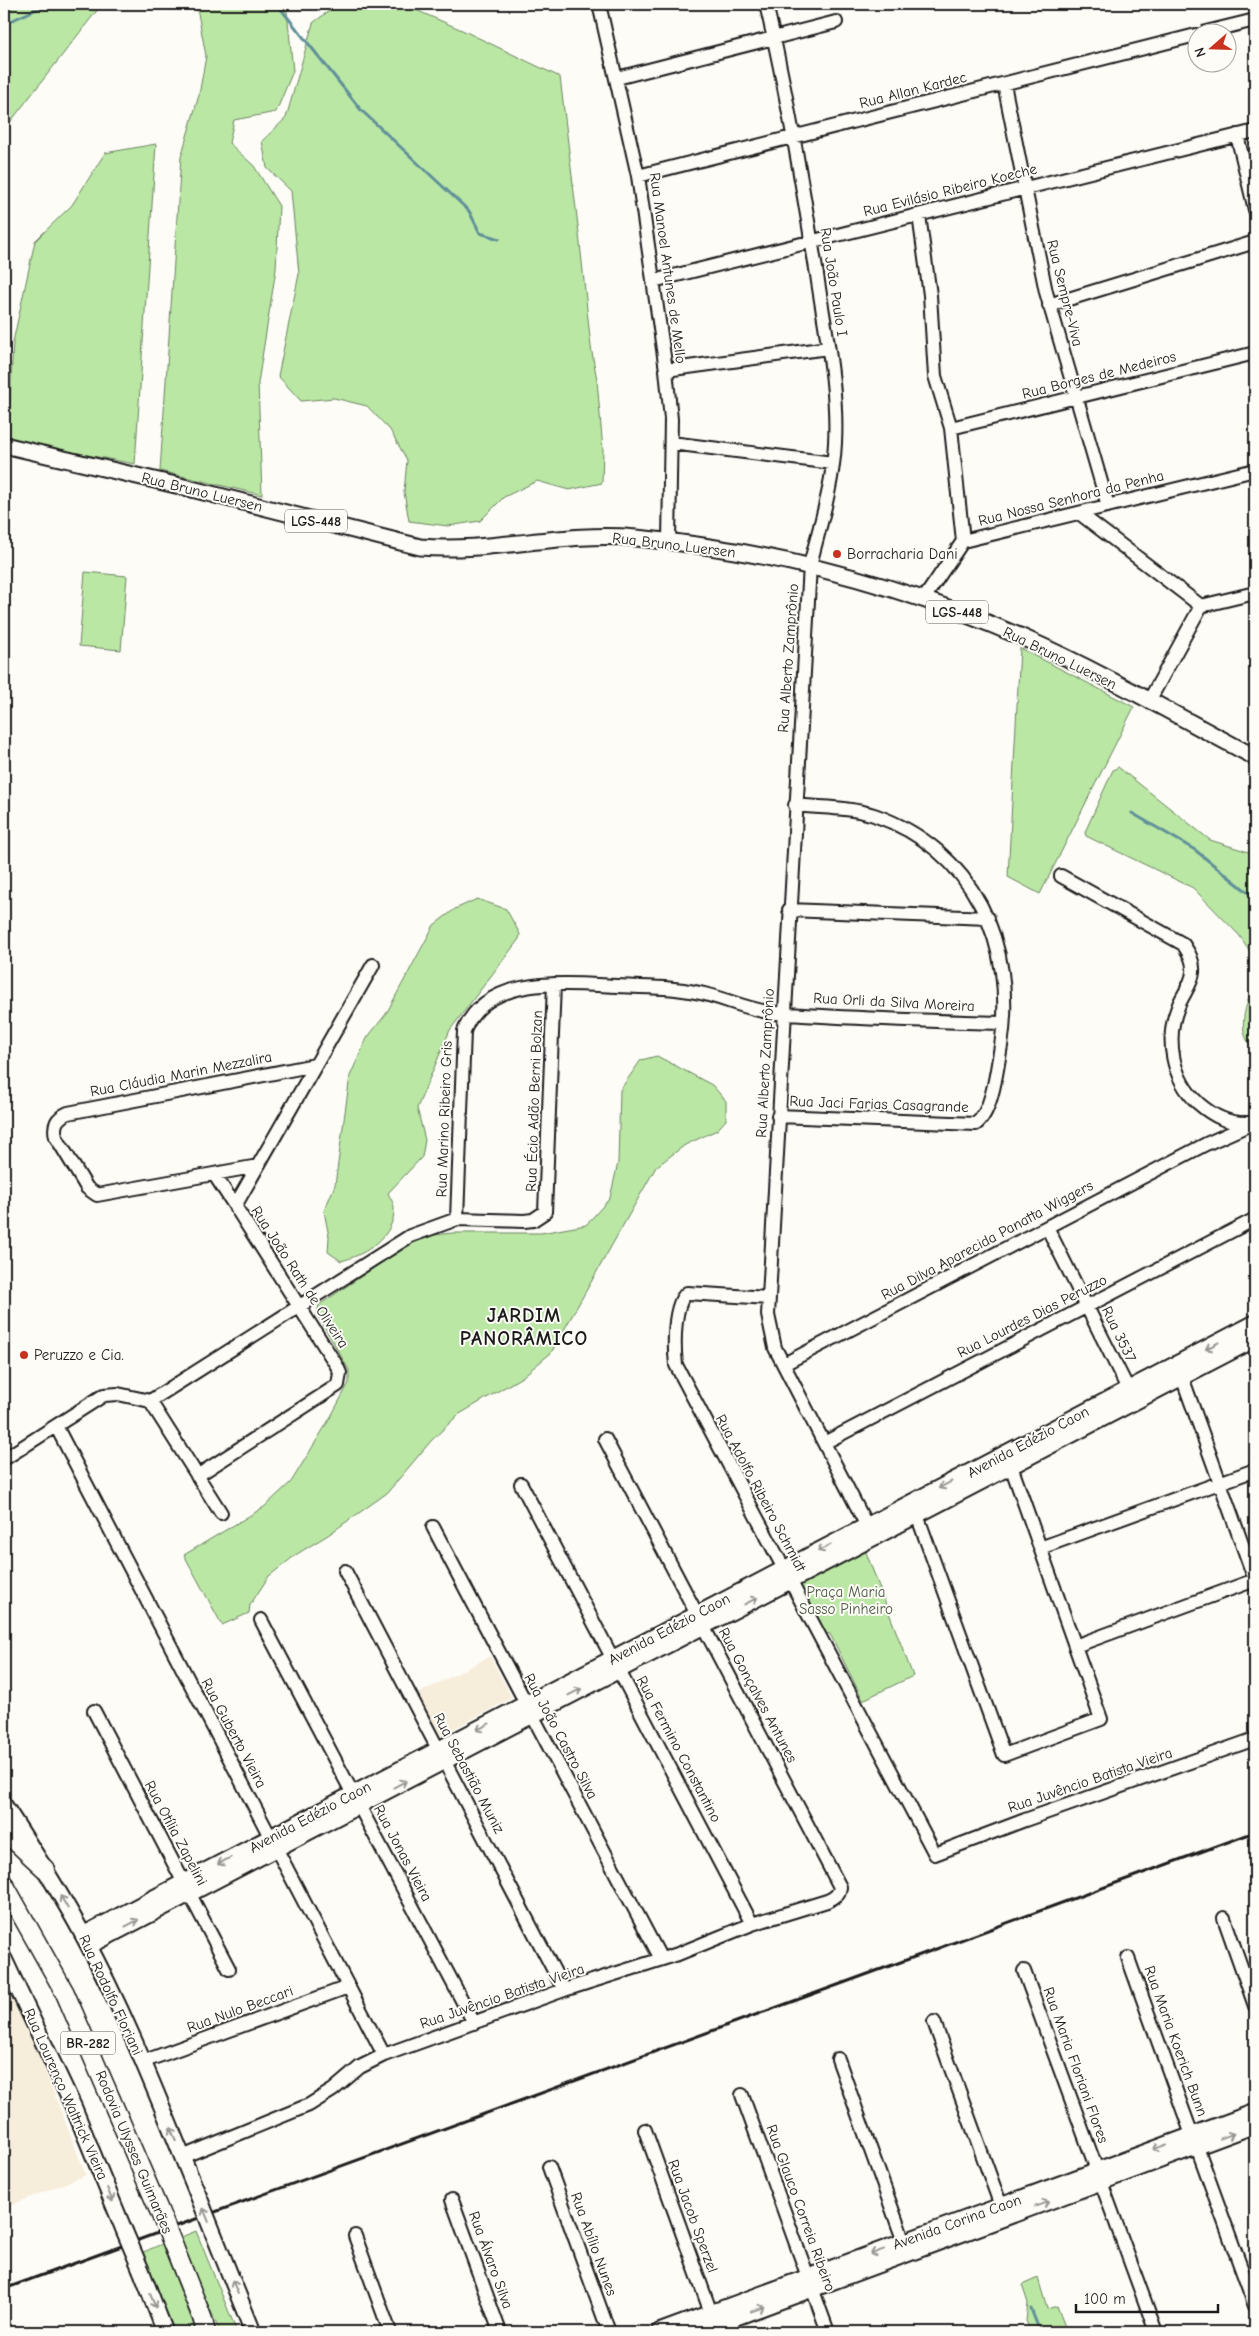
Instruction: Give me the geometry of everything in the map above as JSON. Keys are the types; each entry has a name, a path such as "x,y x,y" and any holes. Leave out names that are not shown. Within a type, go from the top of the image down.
{"highway":[{"path":"4,1831 46,1869"},
{"name":"Rodovia Ulysses Guimarães","path":"4,1884 65,1993 158,2208 204,2324 212,2332"}],"main road":[{"name":"Rua Bruno Luersen","path":"4,445 180,486 420,547 462,548 587,537 634,538 668,541 810,565 923,600 1026,639 1149,701 1255,758"},
{"name":"Avenida Edézio Caon","path":"870,1532 917,1514 1010,1466 1255,1323"},
{"name":"Avenida Edézio Caon","path":"86,1940 1131,1396 1182,1377 1255,1339"},
{"name":"Rua Rodolfo Floriani","path":"4,1806 46,1869 86,1940 142,2062 253,2332"},
{"name":"Rua Lourenço Waltrick Vieira","path":"4,1960 74,2108 165,2332"},
{"name":"Avenida Corina Caon","path":"1195,2141 1255,2112"},
{"name":"Avenida Corina Caon","path":"810,2283 1195,2141 1255,2125"},
{"name":"Avenida Corina Caon","path":"696,2332 904,2242 1001,2206 1099,2176"},
{"name":"Avenida Corina Caon","path":"659,2332 715,2323"}],"street":[{"name":"Rua Manoel Antunes de Mello","path":"599,4 618,78 638,176 666,370 671,443 668,541"},
{"name":"Rua João Paulo I","path":"766,4 794,137 828,348 835,418 833,463 824,511 810,565"},
{"path":"1236,25 1255,20"},
{"path":"618,78 836,22"},
{"name":"Rua Allan Kardec","path":"638,176 1186,38"},
{"name":"Rua Sempre-Viva","path":"1004,84 1049,305 1108,506"},
{"name":"Rua Evilásio Ribeiro Koeche","path":"653,281 1255,131"},
{"path":"1237,135 1255,210"},
{"path":"919,215 930,295 935,376 951,428 963,542"},
{"path":"1049,305 1255,242"},
{"path":"666,370 828,348"},
{"name":"Rua Borges de Medeiros","path":"951,428 1255,352"},
{"path":"671,443 833,463"},
{"name":"Rua Nossa Senhora da Penha","path":"923,600 963,542 1255,470"},
{"path":"1079,513 1201,606"},
{"name":"Rua Alberto Zamprônio","path":"810,565 768,1298 769,1326 775,1348 870,1532"},
{"path":"1149,701 1201,606 1255,593"},
{"name":"Rua Jaci Farias Casagrande","path":"778,1116 976,1124 985,1113 992,1090 1003,1023 1004,985 1000,961 988,918 975,893 958,869 920,837 899,825 872,814 795,805"},
{"path":"1061,876 1183,944 1189,953 1193,972 1191,981 1174,1018 1171,1045 1173,1058 1185,1087 1194,1099 1220,1118 1239,1124 1254,1123"},
{"path":"789,910 988,918"},
{"name":"Rua João Rath de Oliveira","path":"197,1476 338,1385 340,1373 337,1366 235,1206 373,965"},
{"name":"Rua Marino Ribeiro Gris","path":"457,1219 463,1043 468,1022 474,1012 493,999 530,985 554,984 688,990 758,1010 784,1013"},
{"name":"Rua Écio Adão Berni Bolzan","path":"457,1219 524,1222 540,1217 544,1212 546,1206 554,984"},
{"name":"Rua Orli da Silva Moreira","path":"784,1013 1003,1023"},
{"name":"Rua Cláudia Marin Mezzalira","path":"214,1174 101,1196 93,1194 87,1188 56,1137 54,1129 56,1122 60,1117 68,1113 315,1065"},
{"path":"1206,1144 1217,1130 1220,1118"},
{"name":"Rua Dilva Aparecida Panatta Wiggers","path":"784,1364 1206,1144 1254,1123"},
{"path":"235,1206 214,1174 258,1166"},
{"path":"4,1459 104,1395 118,1394 150,1401 410,1236 457,1219"},
{"name":"Rua Lourdes Dias Peruzzo","path":"824,1443 1255,1219"},
{"name":"Rua 3537","path":"1047,1227 1131,1396"},
{"name":"Rua Adolfo Ribeiro Schmidt","path":"768,1298 687,1293 679,1302 675,1356 680,1375 936,1854"},
{"path":"1074,1646 1255,1580 1182,1377"},
{"path":"150,1401 221,1513"},
{"name":"Rua Guberto Vieira","path":"56,1426 384,2055"},
{"name":"Rua Gonçalves Antunes","path":"605,1439 840,1887"},
{"path":"917,1514 1004,1755 1100,1719 1010,1466"},
{"path":"1040,1548 1255,1470"},
{"name":"Rua Fermino Constantino","path":"521,1484 752,1924"},
{"name":"Rua João Castro Silva","path":"433,1527 661,1959"},
{"name":"Rua Sebastião Muniz","path":"345,1571 564,1990"},
{"name":"Rua Jonas Vieira","path":"261,1620 474,2022"},
{"name":"Rua Otília Zapelini","path":"94,1711 229,1969"},
{"name":"Rua Juvêncio Batista Vieira","path":"936,1854 1025,1820 1255,1739"},
{"name":"Rua Juvêncio Batista Vieira","path":"182,2157 309,2105 333,2090 360,2067 384,2055 564,1990 661,1959 752,1924 827,1901 835,1898 840,1887"},
{"path":"1224,1918 1255,2006"},
{"name":"Rua Maria Koerich Bunn","path":"1128,1958 1255,2306"},
{"name":"Rua Maria Floriani Flores","path":"1024,1971 1156,2332"},
{"name":"Rua Nulo Beccari","path":"142,2062 348,1987"},
{"path":"934,2022 1001,2206"},
{"path":"838,2059 904,2242"},
{"name":"Rua Glauco Correia Ribeiro","path":"742,2095 828,2332"},
{"name":"Rua Jacob Sperzel","path":"645,2130 715,2323"},
{"name":"Rua Abílio Nunes","path":"548,2167 609,2332"},
{"name":"Rua Álvaro Silva","path":"452,2200 500,2332"},
{"path":"355,2236 390,2332"}],"shaded area":[{"path":"490,1656 512,1698 440,1736 418,1694"},
{"path":"4,1982 33,2040 86,2175 4,2208"}],"green space":[{"path":"4,4 102,4 4,130"},
{"path":"198,4 277,4 287,11 293,71 276,112 234,120 229,143 254,166 279,206 276,269 258,383 262,495 160,471 181,157 199,95 206,56 197,8"},
{"path":"338,4 402,4 462,30 560,77 591,347 597,380 603,450 602,483 569,490 537,481 504,497 480,521 448,526 409,521 404,492 407,460 390,430 367,406 334,398 301,401 278,376 299,274 291,191 267,168 262,141 286,118 313,23"},
{"path":"156,144 135,464 8,440 13,342 35,241 72,205 105,153"},
{"path":"85,572 127,576 121,650 79,646"},
{"path":"1020,648 1134,707 1040,894 1008,877"},
{"path":"1118,767 1210,840 1255,854 1255,972 1252,954 1239,935 1193,888 1086,836 1085,832 1113,770"},
{"path":"477,899 506,909 520,934 519,939 450,1030 417,1108 425,1140 422,1157 388,1193 394,1208 390,1228 369,1249 341,1261 328,1252 329,1237 324,1211 335,1185 350,1076 367,1038 386,1014 434,925 455,909"},
{"path":"1255,973 1255,1051 1244,1033 1243,1023"},
{"path":"657,1056 712,1085 726,1101 726,1120 717,1130 685,1145 656,1167 551,1353 522,1377 458,1415 431,1441 387,1493 328,1535 297,1554 269,1576 250,1605 249,1613 222,1625 184,1555 264,1507 291,1482 349,1383 349,1370 317,1314 319,1305 400,1250 426,1236 452,1233 541,1233 586,1225 610,1198 618,1163 620,1090 641,1060"},
{"name":"Praça Maria Sasso Pinheiro","path":"864,1547 913,1676 863,1700 830,1634 823,1633 797,1582"},
{"path":"196,2231 237,2332 220,2332 179,2238"},
{"path":"162,2244 195,2332 170,2332 139,2254"},
{"path":"1038,2278 1047,2309 1057,2306 1067,2332 1031,2332 1026,2321 1028,2303 1022,2285"}],"waterway":[{"path":"4,24 48,4"},
{"path":"277,4 361,110 469,211 480,233 499,239"},
{"path":"1132,813 1195,850 1255,898"},
{"path":"1031,2309 1040,2332"}],"railway":[{"path":"4,2289 1255,1832"}],"place":[{"name":"Borracharia Dani","path":"837,554"},
{"name":"Peruzzo e Cia.","path":"24,1355"}],"district":[{"name":"JARDIM PANORÂMICO","path":"524,1326"}]}
